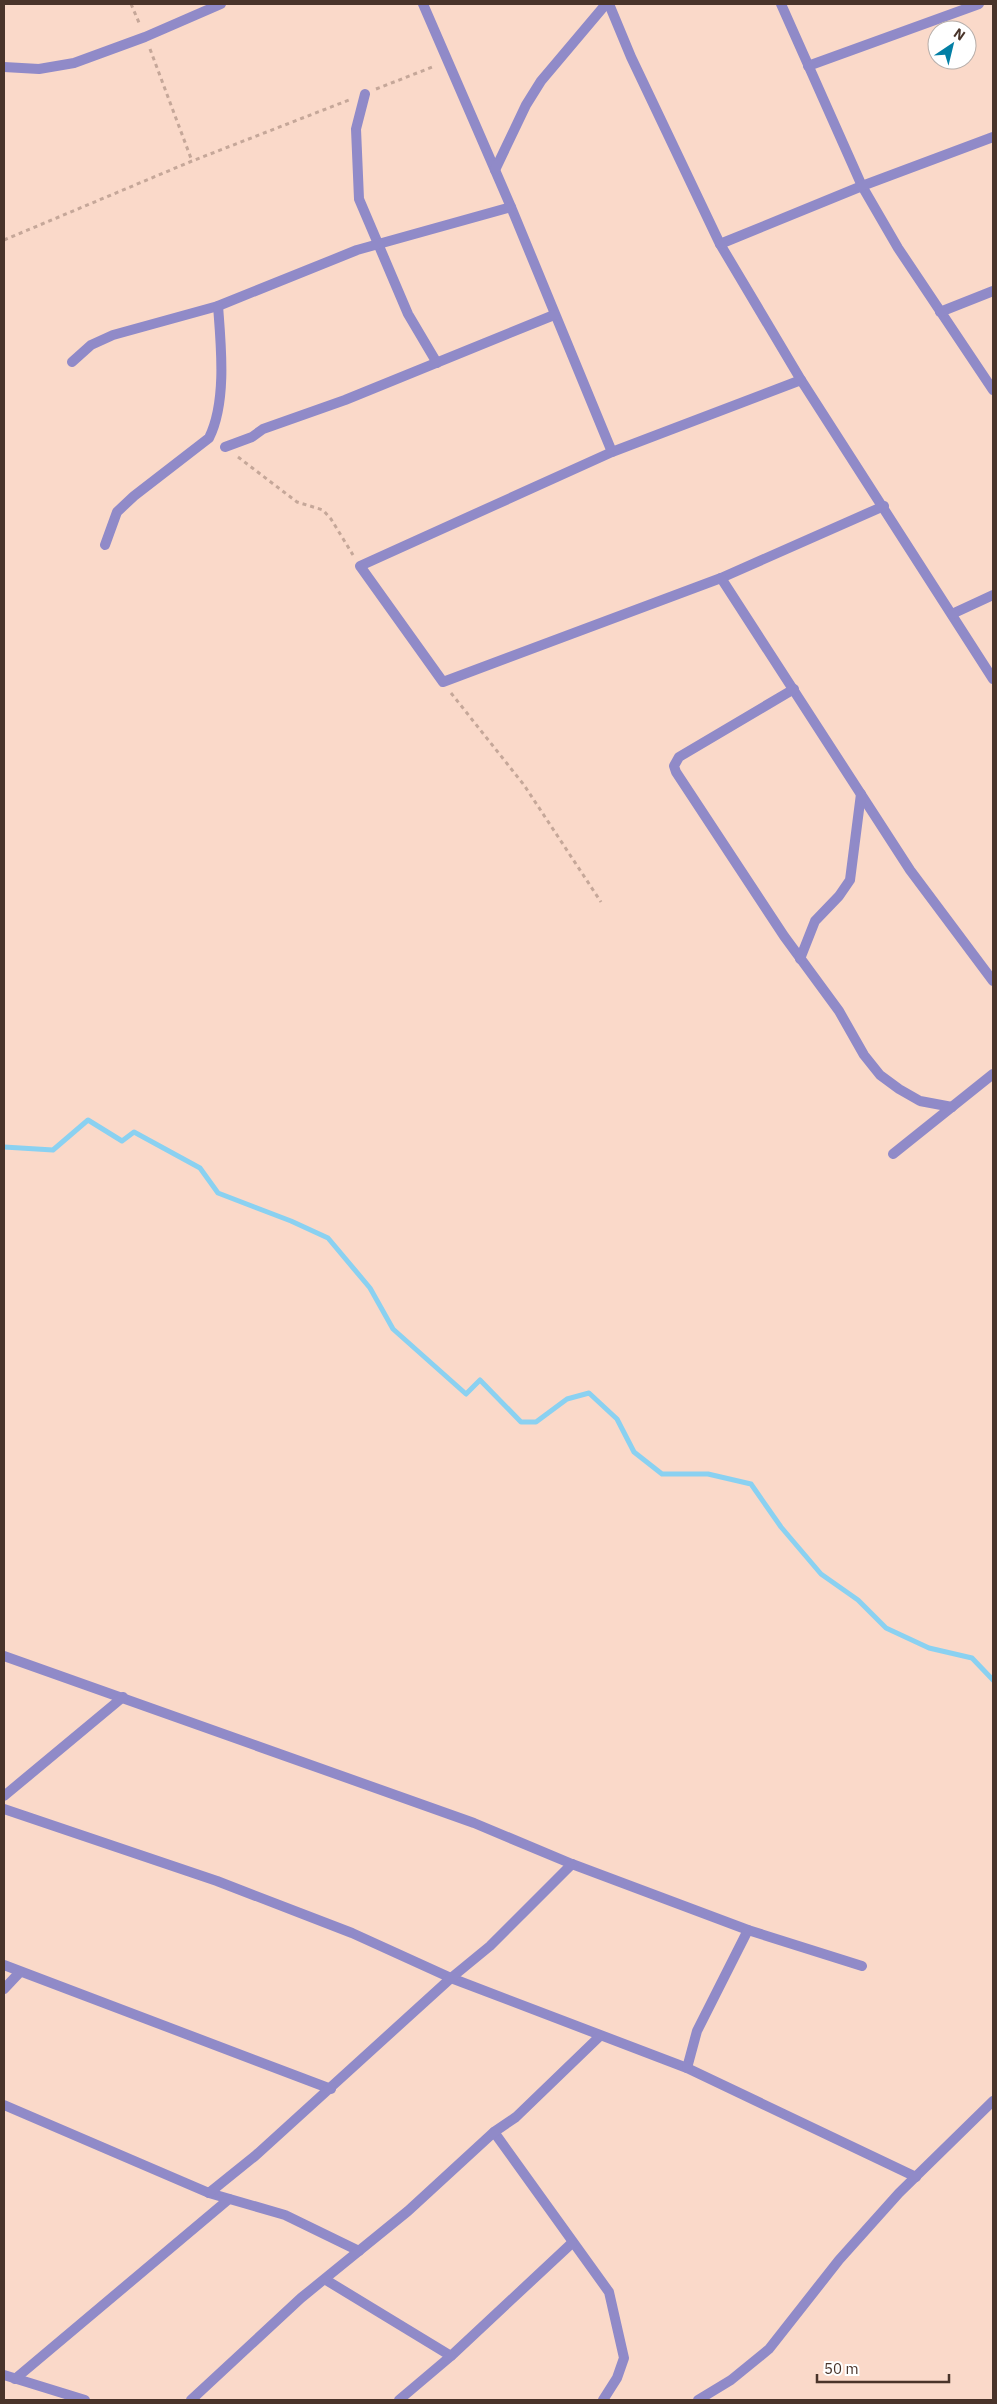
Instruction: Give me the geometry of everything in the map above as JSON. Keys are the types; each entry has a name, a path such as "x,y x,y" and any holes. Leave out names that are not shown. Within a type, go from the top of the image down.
{"street":[{"path":"4,67 39,69 74,64 145,37 221,4"},
{"path":"423,4 511,207 612,452"},
{"path":"495,170 526,105 541,81 608,4 631,57 720,244 801,380 884,506 993,679"},
{"path":"781,4 862,186 898,248 993,390"},
{"path":"808,66 979,4"},
{"path":"365,94 356,129 359,198 408,314 437,363"},
{"path":"720,244 862,186 993,137"},
{"path":"72,362 91,345 113,336 218,306 357,250 511,207"},
{"path":"940,312 993,291"},
{"path":"105,545 117,512 134,496 209,438 215,427 222,358 218,306"},
{"path":"225,447 252,436 263,429 345,400 554,314"},
{"path":"801,380 612,452 360,566 443,682 721,578 884,506"},
{"path":"721,578 910,870 993,981"},
{"path":"952,614 993,595"},
{"path":"794,689 679,757 674,766 800,959 839,1011 864,1055 880,1075 920,1101 952,1107"},
{"path":"800,959 815,921 845,889 850,880 861,794"},
{"path":"893,1154 993,1074"},
{"path":"4,1656 474,1823 572,1864 748,1930 862,1966"},
{"path":"4,1796 123,1697"},
{"path":"4,1809 217,1881 352,1933 451,1978 687,2068 916,2178"},
{"path":"209,2193 255,2156 451,1978 490,1946 572,1864"},
{"path":"687,2068 697,2031 748,1930"},
{"path":"4,1965 331,2089"},
{"path":"4,1989 20,1972"},
{"path":"191,2400 301,2298 326,2280 408,2211 494,2132 516,2117 600,2036"},
{"path":"698,2400 730,2380 769,2349 839,2260 899,2193 993,2101"},
{"path":"4,2105 209,2193 285,2215 359,2251"},
{"path":"494,2132 609,2292 614,2307 624,2358 617,2378 603,2400"},
{"path":"14,2379 229,2199"},
{"path":"399,2400 451,2356 572,2243"},
{"path":"326,2280 451,2356"},
{"path":"4,2375 85,2400"}],"path":[{"path":"131,4 192,161"},
{"path":"4,240 192,161 447,61"},
{"path":"225,447 297,502 323,510 331,519 360,566"},
{"path":"443,682 524,785 600,902"}],"waterway":[{"path":"4,1147 53,1150 88,1120 122,1141 134,1132 200,1168 218,1193 291,1221 328,1238 370,1288 393,1329 466,1394 480,1380 521,1422 536,1422 567,1399 589,1393 617,1419 634,1452 662,1474 708,1474 751,1484 781,1527 821,1574 858,1600 886,1628 929,1648 972,1658 993,1680"}]}
